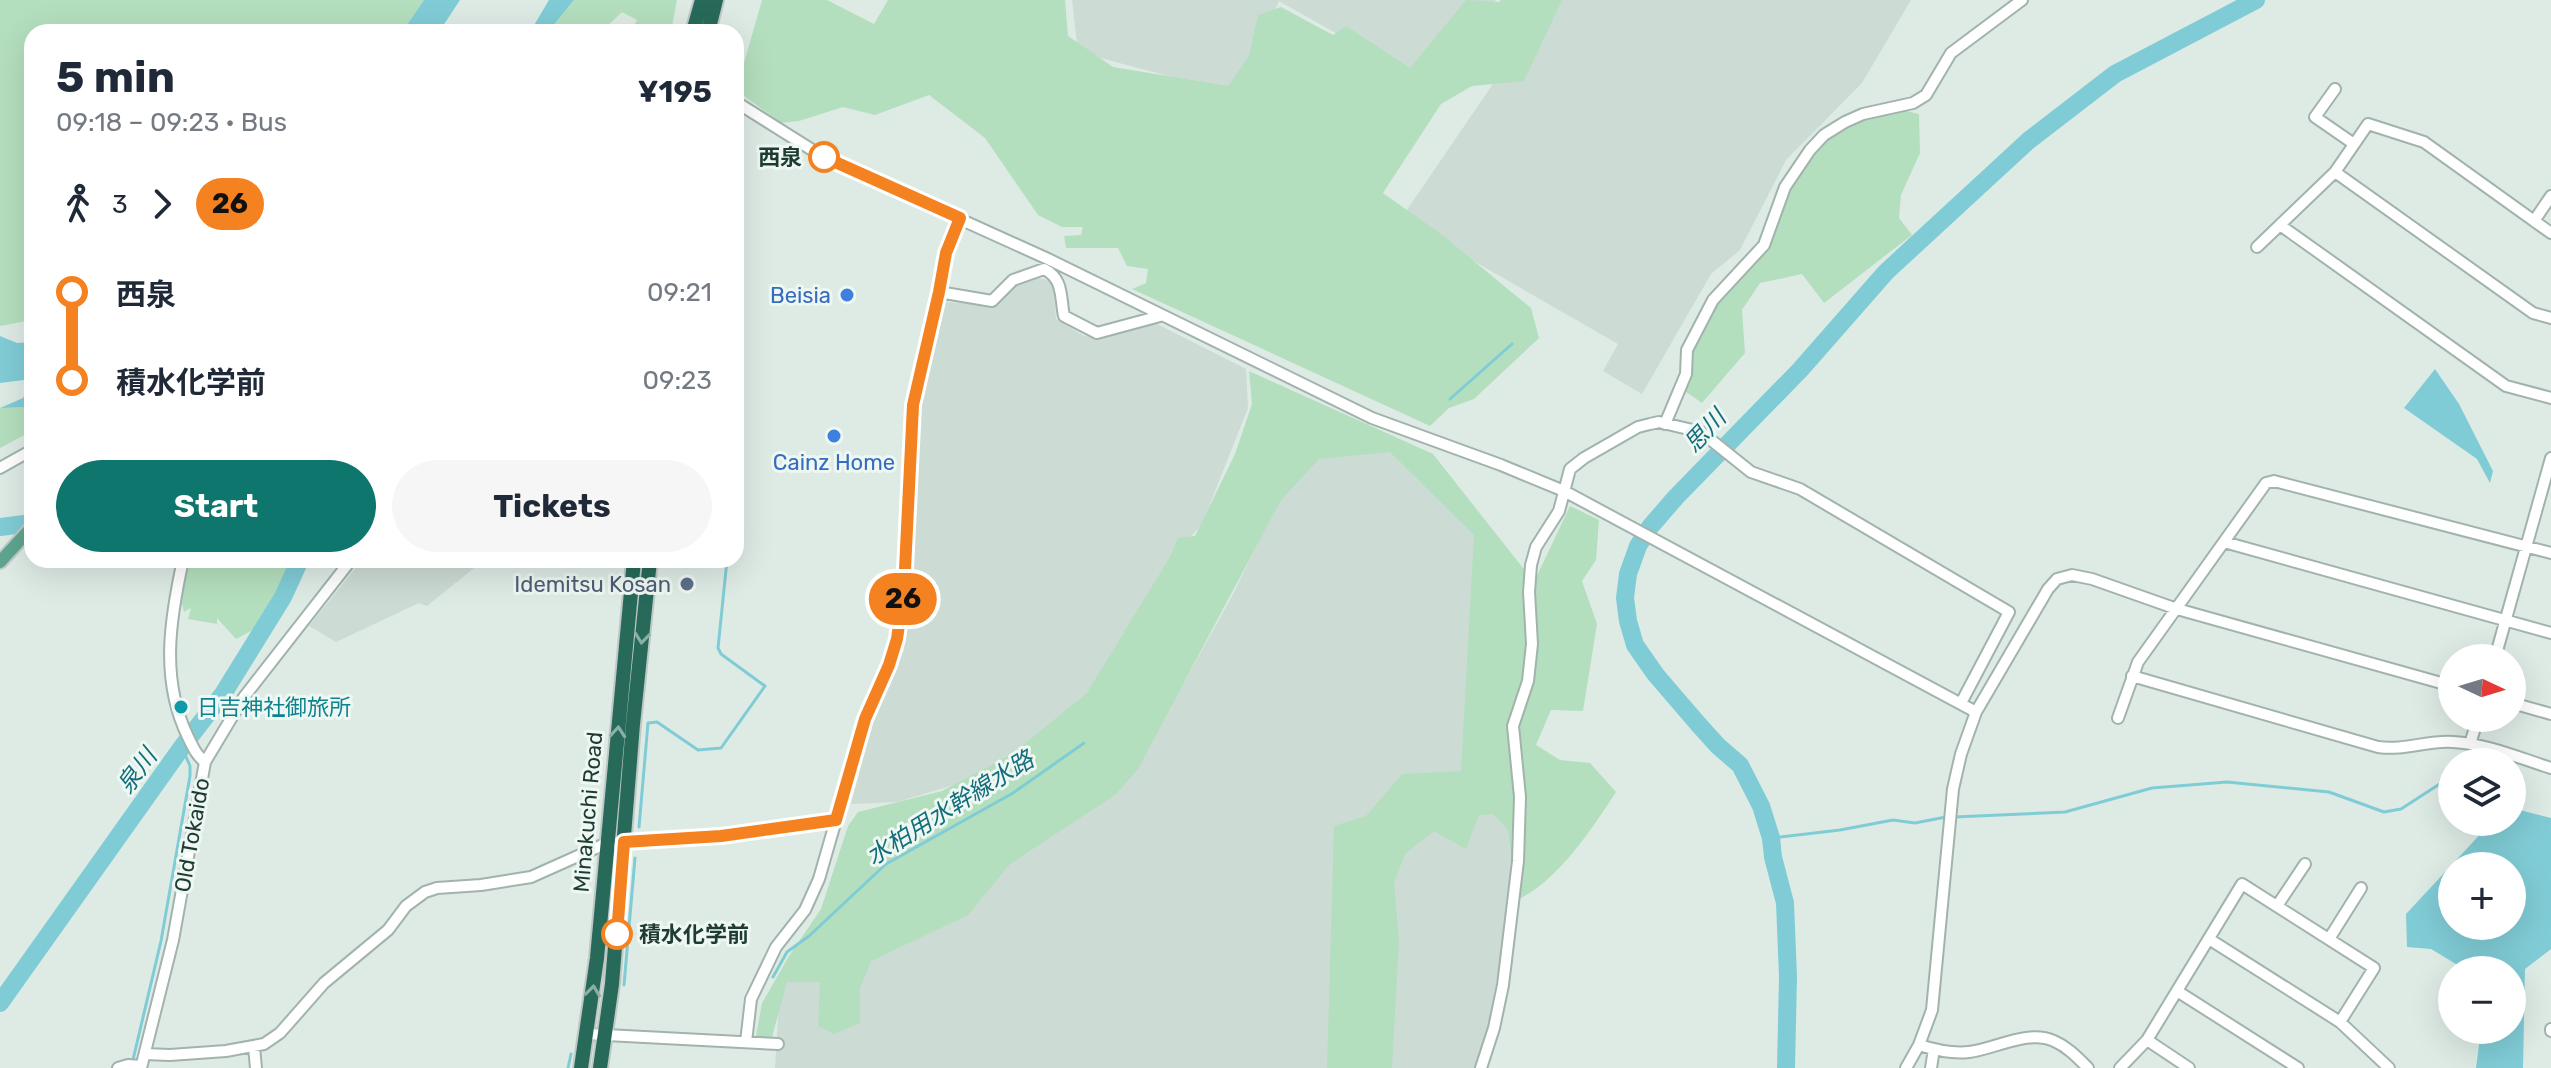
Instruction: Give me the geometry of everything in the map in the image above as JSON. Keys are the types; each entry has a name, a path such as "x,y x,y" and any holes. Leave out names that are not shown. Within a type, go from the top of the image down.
{"highway":[{"path":"695,24 702,0"},
{"path":"710,24 716,0"},
{"name":"Minakuchi Road","path":"581,1068 607,843 633,568"},
{"name":"Minakuchi Road","path":"600,1068 649,568"}],"main road":[{"path":"694,24 696,0"},
{"path":"0,562 24,537"}],"street":[{"path":"1665,424 1686,374 1687,350 1713,300 1764,245 1785,187 1810,150 1824,135 1845,122 1863,114 1913,103 1926,95 1951,53 2022,0"},
{"path":"2335,89 2315,117 2354,144"},
{"path":"744,107 825,158 960,218 1046,264 1372,418 1564,491 1976,712"},
{"path":"2257,247 2335,172 2368,124 2424,142 2551,233"},
{"path":"2335,172 2533,313 2551,318"},
{"path":"2534,221 2551,196"},
{"path":"746,1042 751,999 776,947 805,910 819,879 865,719 897,639 904,590 913,405 946,253 960,218"},
{"path":"2280,225 2506,386 2551,398"},
{"path":"939,292 992,301 1013,280 1046,264"},
{"path":"1046,264 1060,282 1064,316 1097,333 1160,316"},
{"path":"1481,1068 1503,985 1518,861 1520,797 1513,726 1528,681 1532,644 1531,565 1536,547 1559,511 1570,469 1584,458 1638,427 1659,422 1701,432 1751,472 1800,489 2009,612 1961,703"},
{"path":"0,468 24,454"},
{"path":"2499,644 2551,458"},
{"path":"2118,718 2138,662 2266,483 2274,481 2551,553"},
{"path":"2224,542 2551,633"},
{"name":"Old Tokaido","path":"133,1067 145,1054 173,940 201,759 182,727 174,698 169,655 182,568"},
{"path":"201,759 244,697 345,568"},
{"path":"1906,1068 1919,1045 1932,1010 1953,789 1961,754 1976,712 2048,589 2057,579 2072,575 2092,579 2177,609 2438,682"},
{"path":"2132,676 2378,747 2406,749 2449,741 2492,748 2551,768"},
{"path":"2526,707 2551,714"},
{"path":"2470,744 2474,732"},
{"path":"145,1054 170,1055 264,1044 280,1033 324,983 373,944 406,906 425,892 531,877 607,843 721,836 836,820"},
{"path":"2277,906 2305,864"},
{"path":"2120,1068 2147,1040 2242,884 2374,968 2340,1022"},
{"path":"2329,939 2361,888"},
{"path":"2209,939 2340,1022 2389,1068"},
{"path":"2177,991 2298,1068"},
{"path":"587,1034 778,1044"},
{"path":"1919,1045 1967,1052 2034,1037 2053,1040 2088,1068"},
{"path":"2147,1040 2189,1068"},
{"path":"254,1047 256,1068"},
{"path":"1931,1068 1934,1049"}],"shaded area":[{"path":"1072,0 1496,0 1431,87 1279,1 1236,94 1078,52"},
{"path":"1550,0 1911,0 1862,83 1786,160 1740,250 1711,274 1642,394 1603,371 1618,344 1425,233 1407,210"},
{"path":"1032,277 1053,281 1056,319 1084,336 1157,324 1246,369 1248,408 1202,524 1162,570 1090,693 984,776 897,802 851,804 872,725 904,650 920,407 946,302 996,305 1016,285"},
{"path":"1392,450 1477,534 1514,837 1501,956 1486,1038 1476,1068 775,1068 780,981 1005,864 1138,765 1231,598 1281,496 1318,457"},
{"path":"356,568 474,568 427,606 419,603 336,642 309,626"}],"green space":[{"path":"0,0 424,0 408,24 24,24 24,322 0,326"},
{"path":"574,0 677,0 672,24 635,24 637,20 622,12 609,24 554,24"},
{"path":"762,0 827,0 874,24 888,0 1065,0 1068,36 1113,67 1228,86 1249,56 1258,15 1281,7 1333,35 1346,26 1410,68 1466,0 1562,0 1524,81 1472,86 1441,104 1383,193 1441,234 1531,308 1539,338 1474,399 1449,408 1430,426 1132,289 1146,283 1148,269 1127,266 1118,248 1066,248 1064,236 1081,235 1083,227 1062,227 1038,215 985,138 929,95 875,115 843,107 799,121 781,123 744,96 744,63"},
{"path":"1902,110 1919,114 1920,153 1901,195 1899,218 1912,235 1824,303 1802,274 1760,283 1742,310 1745,353 1702,403 1683,390 1694,350 1719,299 1753,263 1790,186 1822,141 1854,123"},
{"path":"1249,371 1433,454 1534,582 1570,506 1599,520 1596,560 1582,581 1597,624 1583,711 1551,710 1536,745 1560,760 1590,763 1616,792 1585,838 1546,881 1517,900 1508,830 1493,814 1479,815 1466,849 1434,831 1405,854 1394,883 1399,940 1392,1068 1327,1068 1334,826 1366,816 1402,774 1461,771 1474,535 1390,452 1319,459 1281,500 1138,769 1115,795 1010,864 968,915 871,961 860,988 860,1023 834,1034 818,1026 820,982 787,982 772,1037 765,1050 754,1047 762,1003 821,909 848,826 858,812 942,791 1012,754 1087,693 1171,555 1178,538 1195,536 1235,454 1252,404"},
{"path":"24,407 24,435 0,448 0,408"},
{"path":"188,568 290,568 260,626 236,639 217,618 217,624 188,619 191,608 184,612 180,596"}],"water":[{"path":"424,0 460,0 444,24 408,24"},
{"path":"549,0 574,0 554,24 535,24"},
{"path":"0,336 24,343 24,380 0,383"},
{"path":"2435,369 2459,404 2493,471 2490,483 2477,459 2404,408"},
{"path":"23,398 24,407 0,408"},
{"path":"2526,812 2551,818 2551,949 2526,968 2526,956 2443,956 2431,949 2407,947 2406,914 2438,880 2438,940 2526,940 2526,852 2464,852 2479,836 2526,836"},
{"path":"2479,1044 2523,1044 2523,1068 2476,1068"}],"waterway":[{"name":"思川","path":"1786,1068 1788,977 1785,903 1771,838 1761,806 1740,765 1699,725 1635,645 1625,598 1628,574 1638,546 1676,497 1800,370 1886,272 2028,141 2115,74 2256,0"},
{"name":"水柏用水幹線水路","path":"1450,399 1512,344"},
{"path":"0,527 24,524"},
{"name":"泉川","path":"0,1003 223,694 283,597 296,568"},
{"path":"639,827 648,723 657,722 698,750 721,748 765,686 721,654 718,648 726,568"},
{"name":"水柏用水幹線水路","path":"773,977 787,952 809,936 886,864 1013,793 1084,743"},
{"path":"132,1064 161,941 190,776 190,766 182,747"},
{"path":"1954,817 2065,812 2152,788 2227,782 2329,792 2384,812 2401,809 2438,785"},
{"path":"1771,838 1893,820 1915,823 1946,817"},
{"path":"624,985 635,858"},
{"path":"568,1068 571,1054"}],"bus line":[{"name":"26","path":"617,934 624,842 721,836 836,820 865,719 894,652 904,590 913,405 946,253 960,218 889,189 824,157"}],"place":[{"name":"西泉","path":"824,157"},
{"name":"Beisia","path":"847,295"},
{"name":"Cainz Home","path":"834,436"},
{"name":"Idemitsu Kosan","path":"687,584"},
{"name":"日吉神社御旅所","path":"181,707"},
{"name":"積水化学前","path":"617,934"}]}
